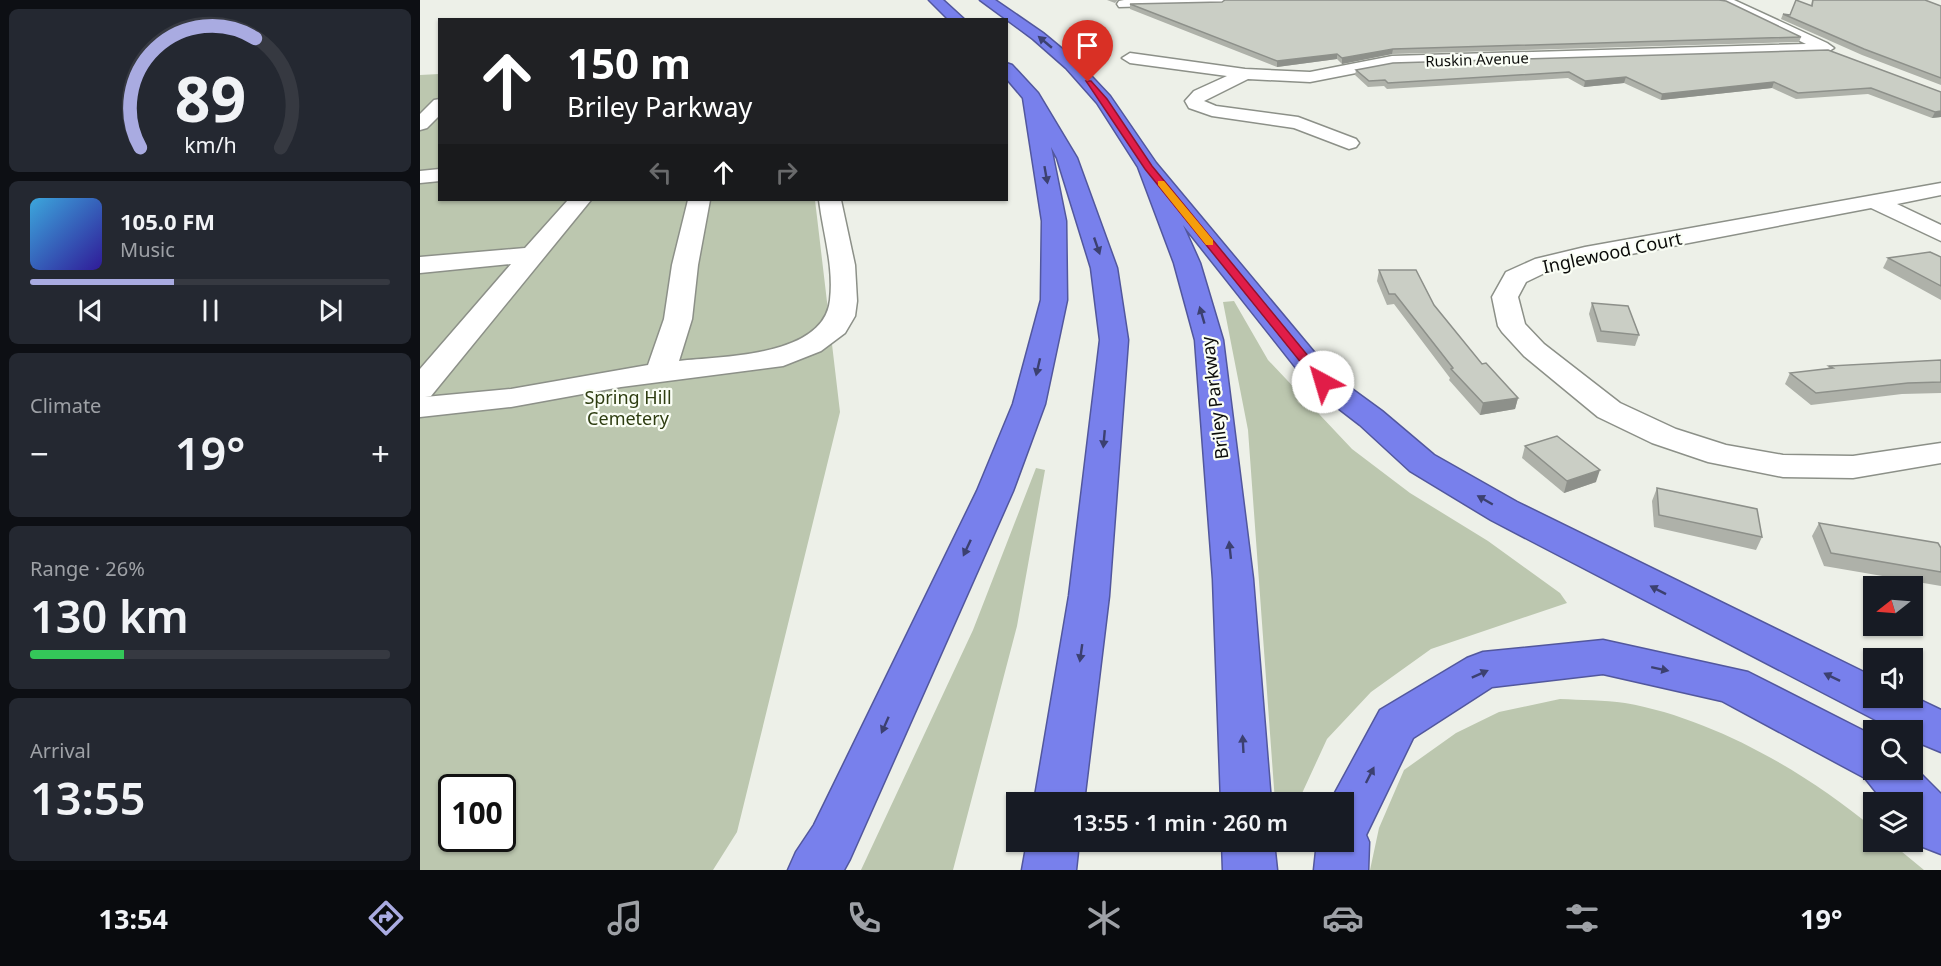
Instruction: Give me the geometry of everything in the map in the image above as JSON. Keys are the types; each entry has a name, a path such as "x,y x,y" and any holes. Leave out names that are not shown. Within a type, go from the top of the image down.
{"highway":[{"path":"935,0 956,18"},
{"name":"Briley Parkway","path":"986,0 1038,36 1072,65 1104,100 1148,167 1187,263 1209,340 1233,579 1245,792"},
{"path":"1008,70 1032,97 1067,158 1104,268 1114,340 1089,596 1060,792"},
{"path":"815,870 832,843 994,491 1029,405 1054,300 1054,221 1032,97"},
{"path":"1148,167 1323,382 1371,418 1422,463 1504,511 1941,732"},
{"path":"1354,807 1396,724 1483,670 1603,657 1732,685 1863,754"},
{"path":"1895,780 1941,830"},
{"path":"1912,780 1941,794"},
{"path":"1049,870 1052,852"},
{"path":"1249,852 1250,870"},
{"path":"1341,870 1342,852"}],"street":[{"path":"1124,4 1221,0"},
{"name":"Ruskin Avenue","path":"1130,58 1245,74 1310,77 1392,61 1831,50 1723,0"},
{"path":"1245,74 1200,95 1194,101 1195,104 1212,111 1298,123 1349,143"},
{"path":"426,131 438,108"},
{"path":"420,177 438,175"},
{"name":"Inglewood Court","path":"1941,189 1585,254 1544,264 1515,278 1505,297 1512,326 1534,350 1609,410 1664,436 1720,455 1783,466 1853,466 1941,453"},
{"path":"420,389 462,336 579,201"},
{"path":"661,372 678,319 685,265 699,201"},
{"path":"420,407 511,398 661,372 783,357 804,349 834,329 840,320 844,296 841,245 830,201"},
{"path":"1876,202 1941,234"},
{"path":"420,265 533,255"}],"green space":[{"name":"Spring Hill Cemetery","path":"438,74 438,201 815,201 840,412 737,832 713,870 420,870 420,75"},
{"path":"1234,301 1268,360 1352,449 1410,493 1488,541 1560,593 1567,603 1431,649 1371,692 1327,739 1303,792 1274,792 1248,430 1223,302"},
{"path":"1036,468 1045,470 1017,626 953,870 861,870 973,630"},
{"path":"1560,699 1625,703 1658,710 1691,721 1757,750 1847,807 1863,820 1863,852 1902,852 1924,870 1370,870 1379,828 1404,770 1456,733 1499,712"}],"building":[{"path":"1225,0 1719,0 1726,1 1801,37 1393,49 1342,58 1337,54 1277,61 1130,4 1222,2"},
{"path":"1796,0 1812,6 1813,0 1925,0 1941,6 1941,78 1864,49 1783,14 1790,15"},
{"path":"1828,50 1941,92 1941,111 1935,112 1871,88 1798,93 1774,82 1662,94 1626,77 1585,81 1569,72 1388,83 1385,80 1369,81 1356,70 1393,63"},
{"path":"1930,252 1941,257 1941,286 1888,258"},
{"path":"1379,270 1416,270 1434,305 1482,364 1486,363 1518,398 1483,403 1451,369 1453,368 1395,294 1389,294"},
{"path":"1592,303 1628,306 1639,335 1601,331"},
{"path":"1941,360 1941,382 1908,383 1816,393 1790,373 1833,368 1829,366"},
{"path":"1557,436 1600,470 1567,481 1525,446"},
{"path":"1657,488 1757,509 1762,537 1659,515"},
{"path":"1819,523 1938,543 1941,548 1941,572 1831,553"}],"slow traffic":[{"path":"1161,183 1209,242"}],"route":[{"path":"1088,82 1104,100 1148,167 1323,382"}]}
